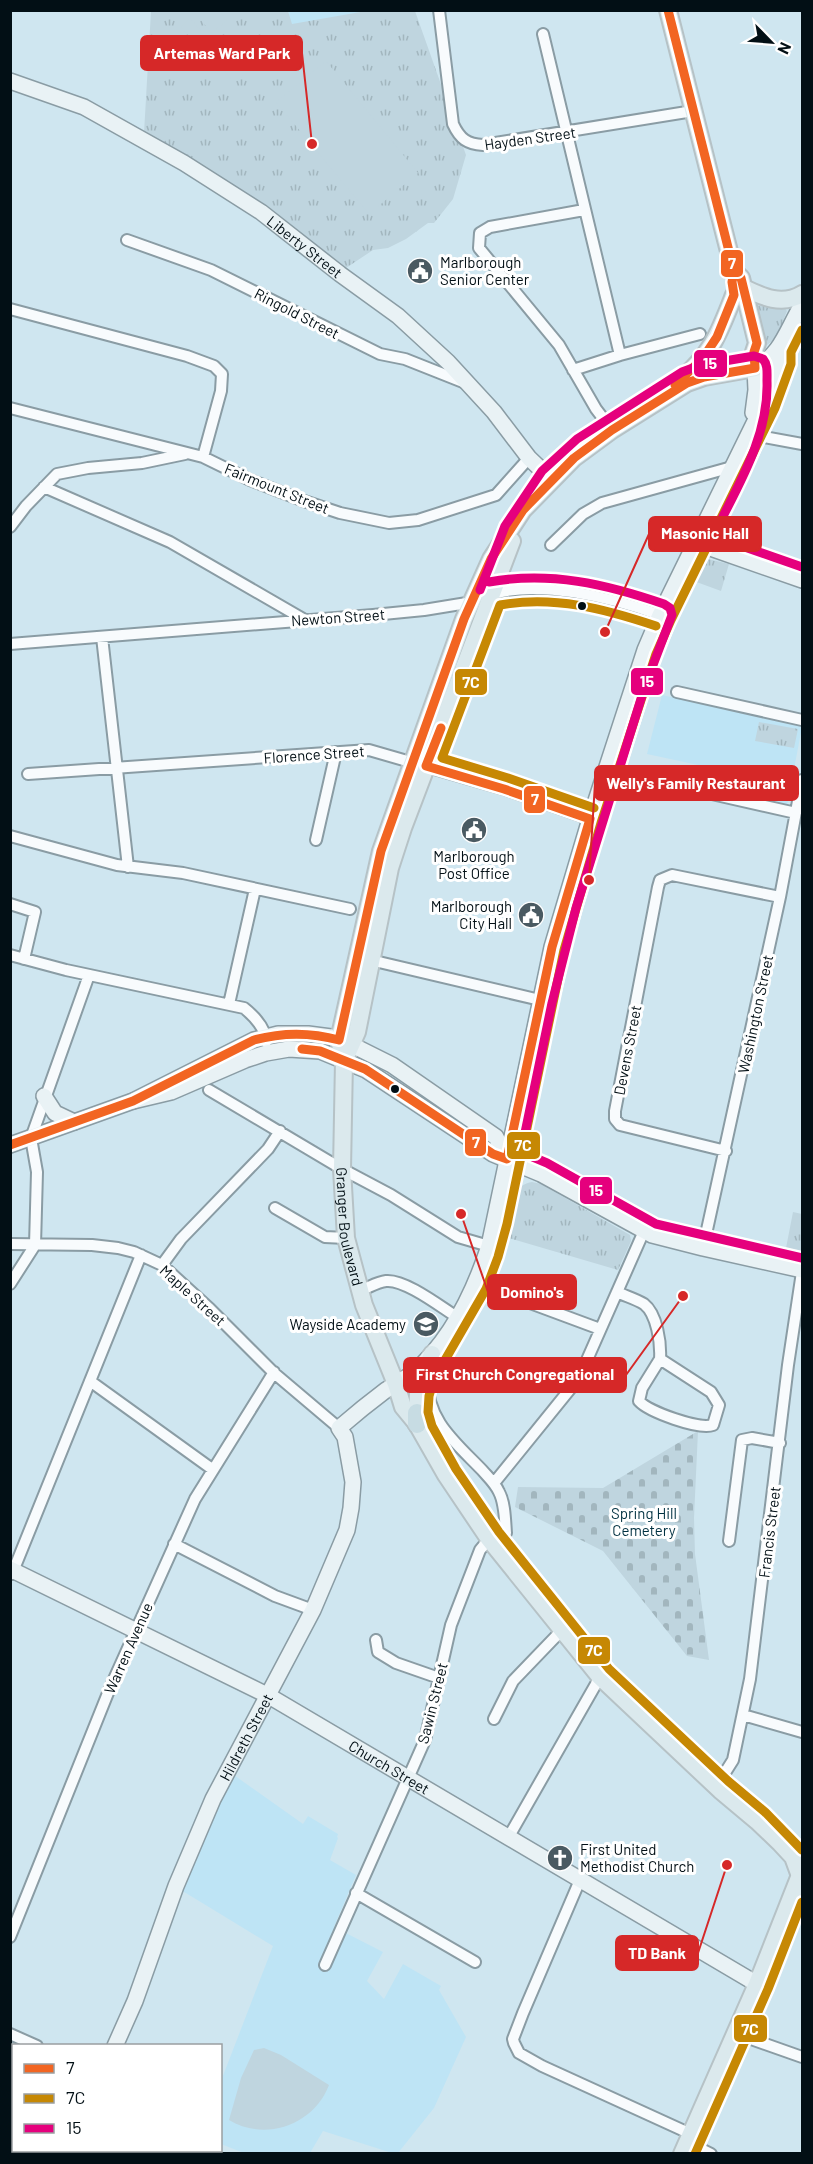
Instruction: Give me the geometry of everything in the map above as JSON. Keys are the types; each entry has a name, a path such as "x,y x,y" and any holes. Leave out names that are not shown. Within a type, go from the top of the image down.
{"main road":[{"path":"660,398 711,348 739,291 741,278 735,271 668,10"},
{"name":"Liberty Street","path":"10,81 84,107 145,140 239,197 398,316 448,362 494,412 529,458 551,479"},
{"path":"739,291 785,301 802,294"},
{"path":"739,291 757,343 754,360 755,404 748,434"},
{"path":"754,360 767,361 779,349 802,305"},
{"path":"339,1428 412,1373 432,1354 476,1283 489,1246 540,1000 564,905 634,682 660,615 764,403 779,361 779,349"},
{"name":"Granger Boulevard","path":"419,764 470,603 484,571 523,510 551,479 584,449 660,398 694,380 754,360"},
{"name":"Granger Boulevard","path":"551,479 519,526 378,859 364,958 357,1032 346,1043 344,1060 342,1169 346,1238 359,1292 403,1407 417,1418 446,1475 489,1539 600,1677 791,1854 802,1875"},
{"path":"696,543 802,580"},
{"path":"133,1101 233,1049 266,1036 308,1034 346,1043 392,1065 496,1137 507,1159"},
{"path":"10,1144 133,1101 171,1092 266,1053 288,1049 309,1050 344,1060 378,1076 493,1154 541,1174 644,1231 672,1241 802,1271"},
{"path":"44,1096 55,1113 74,1122"},
{"path":"417,1418 417,1393 432,1354"},
{"name":"Hildreth Street","path":"116,2044 135,2001 176,1886 209,1808 314,1610 347,1530 353,1482 345,1437 339,1428"},
{"name":"Church Street","path":"11,1572 269,1695 757,1984"},
{"path":"687,2143 802,1875"}],"street":[{"name":"Hayden Street","path":"439,10 453,124 458,136 472,144 483,145 565,133 693,111"},
{"path":"543,34 620,354"},
{"path":"584,210 490,227 480,233 479,248 559,345 612,430"},
{"name":"Ringold Street","path":"127,240 211,270 380,354 405,358 468,384"},
{"path":"10,309 187,356 214,366 222,374 221,391 203,457"},
{"path":"573,370 620,354 700,334"},
{"name":"Fairmount Street","path":"10,408 203,457 250,480 304,501 340,513 389,523 428,517 496,495 529,458"},
{"path":"748,434 802,444"},
{"path":"10,527 57,474 88,468 142,463 188,453"},
{"path":"551,545 583,514 602,503 732,467"},
{"path":"44,487 170,542 306,620"},
{"name":"Newton Street","path":"10,644 424,610 470,603 490,594 525,590 555,589 626,602 660,615"},
{"path":"102,637 128,867"},
{"path":"677,692 802,720"},
{"name":"Florence Street","path":"28,774 369,750 504,789 590,819"},
{"path":"316,840 336,752"},
{"name":"Washington Street","path":"704,1248 780,897 802,780"},
{"path":"681,787 796,813"},
{"path":"10,836 128,867 183,873 350,909"},
{"name":"Devens Street","path":"726,1151 620,1125 615,1119 658,888 660,880 672,875 780,897"},
{"path":"229,1004 255,889"},
{"path":"10,904 35,912 14,958 244,1008 253,1015 266,1036 266,1053"},
{"path":"364,958 540,1000"},
{"path":"10,1284 34,1245 37,1172 31,1138 44,1096 89,975"},
{"path":"209,1090 342,1169 391,1195 458,1237 489,1246"},
{"path":"162,1265 179,1242 268,1149 280,1131"},
{"path":"275,1208 325,1237 346,1238"},
{"path":"494,1483 579,1378 644,1231"},
{"name":"Maple Street","path":"10,1244 92,1245 118,1248 162,1265 274,1372 339,1428"},
{"path":"11,1572 141,1255"},
{"name":"Francis Street","path":"716,1786 733,1760 743,1715 757,1626 788,1365 802,1271"},
{"path":"359,1292 380,1282 396,1282 457,1317"},
{"path":"476,1283 600,1329"},
{"path":"617,1292 645,1305 661,1342 660,1359 642,1388 639,1401 644,1407 666,1416 706,1428 713,1425 719,1405 711,1392 660,1359"},
{"path":"432,1354 428,1368 427,1388 433,1413 445,1431 494,1483 501,1494 506,1533"},
{"name":"Warren Avenue","path":"10,1937 135,1630 195,1499 274,1372"},
{"path":"90,1381 212,1469"},
{"path":"729,1541 742,1440 752,1438 780,1443"},
{"name":"Sawin Street","path":"325,1965 425,1740 451,1625 480,1550 489,1539"},
{"path":"174,1544 275,1596 314,1610"},
{"path":"494,1719 513,1681 562,1630"},
{"path":"376,1640 378,1652 396,1663 439,1678"},
{"path":"508,1838 600,1677"},
{"path":"743,1715 802,1732"},
{"path":"579,1880 523,2013 513,2039 514,2043 519,2053 711,2154"},
{"path":"356,1893 475,1962"},
{"path":"734,2033 802,2057"},
{"path":"10,2034 32,2044"}],"shaded area":[{"path":"288,10 367,11 291,25"},
{"path":"662,695 802,727 787,806 712,790 717,769 647,754"},
{"path":"231,1773 303,1824 308,1816 338,1834 330,1860 356,1875 334,1927 383,1952 367,1981 384,1999 403,1964 441,1986 439,1990 466,2037 434,2108 398,2153 323,2131 310,2153 244,2153 222,2144 222,2078 273,1946 181,1890"}],"green space":[{"path":"151,11 288,11 292,24 366,11 415,11 466,155 453,199 434,223 428,223 406,239 388,248 373,250 343,270 144,133"},
{"path":"193,11 219,11 227,20 212,33"},
{"path":"190,18 207,38 198,46 181,27"},
{"path":"216,44 219,48 222,46 242,70 240,72 243,76 237,81 234,78 231,79 211,55 213,53 210,49"},
{"path":"326,61 418,173 369,214 276,102"},
{"path":"755,305 784,307 787,311 776,336 765,346"},
{"path":"704,558 729,564 721,591 691,580"},
{"path":"759,722 798,729 794,748 755,741"},
{"path":"532,1182 541,1184 630,1235 631,1241 618,1270 502,1236 507,1211 513,1196 518,1189"},
{"path":"793,1212 802,1214 802,1251 786,1248"},
{"name":"Spring Hill Cemetery","path":"698,1431 694,1518 695,1554 709,1660 687,1656 603,1551 515,1507 518,1487 603,1488"},
{"path":"264,2048 281,2055 329,2085 322,2099 312,2110 287,2126 273,2129 243,2126 229,2120 241,2078 254,2050"}],"transit line":[{"name":"7","path":"10,1145 133,1101 254,1040 296,1034 339,1040 381,851 464,619 491,559 523,510 574,458 612,430 687,383 704,377 755,368 754,352 757,343 741,278 734,271 668,10"},
{"name":"7","path":"675,385 703,358 717,337 734,295 732,282 734,271"},
{"name":"7C","path":"802,330 791,352 791,364 775,408 656,654 601,823 564,950 507,1224 498,1257 486,1289 434,1379 429,1396 428,1412 432,1426 456,1469 499,1532 609,1669 728,1781 765,1812 802,1850"},
{"name":"15","path":"480,590 505,526 542,471 577,439 682,372 701,365 754,356 763,359 767,369 763,422 750,461 713,536 802,567"},
{"name":"15","path":"489,582 534,578 578,581 664,604 670,608 672,615 645,686 576,908 552,1003 521,1152 547,1163 656,1224 802,1258"},
{"name":"7C","path":"594,808 442,758 500,605 520,602 579,605 656,626"},
{"name":"7","path":"302,1049 320,1051 365,1069 493,1154 507,1159 552,947 590,819 504,789 426,766 441,728"},
{"name":"7C","path":"695,2154 768,1989 802,1902"}],"place":[{"name":"Artemas Ward Park","path":"312,144"},
{"name":"Marlborough Senior Center","path":"420,271"},
{"name":"Masonic Hall","path":"605,632"},
{"name":"Marlborough Post Office","path":"474,830"},
{"name":"Welly's Family Restaurant","path":"589,880"},
{"name":"Marlborough City Hall","path":"531,915"},
{"name":"Domino's","path":"461,1214"},
{"name":"First Church Congregational","path":"683,1296"},
{"name":"Wayside Academy","path":"426,1324"},
{"name":"First United Methodist Church","path":"560,1858"},
{"name":"TD Bank","path":"727,1865"}]}
